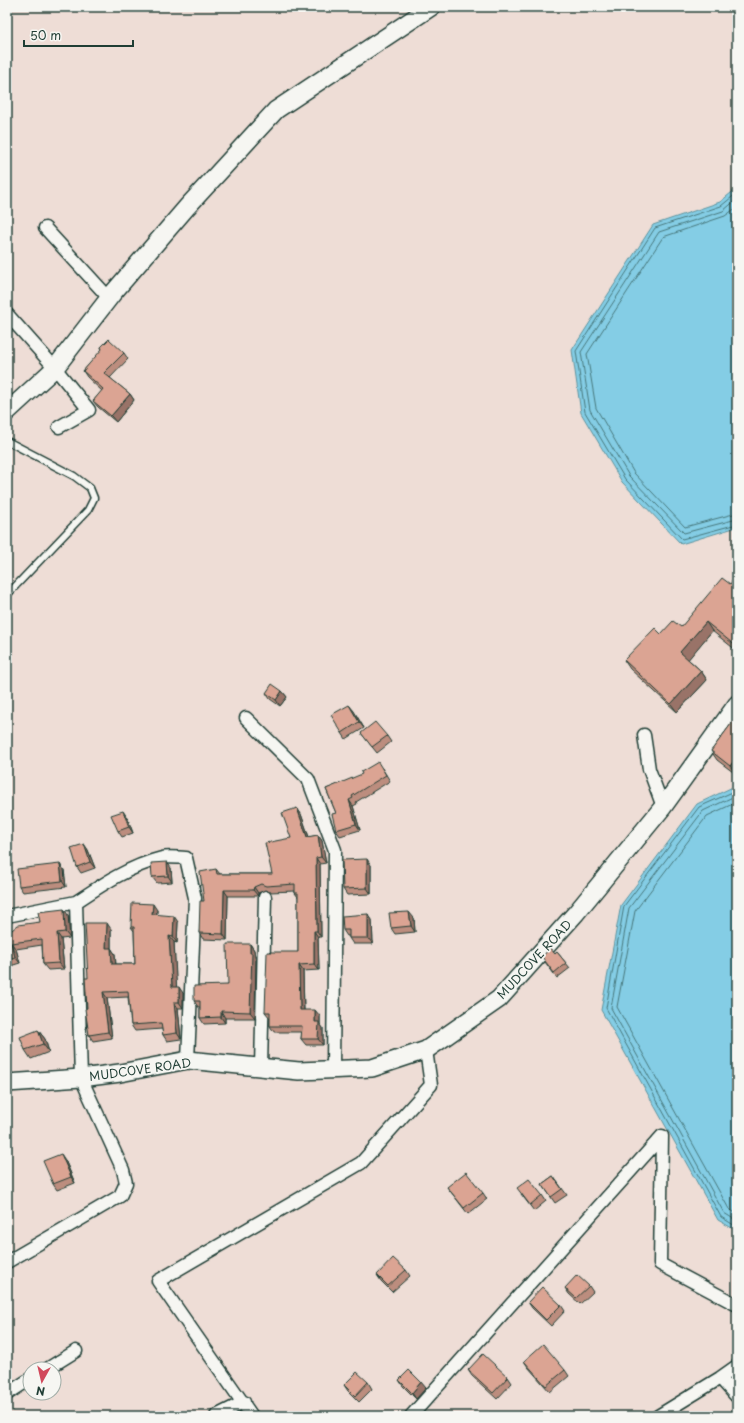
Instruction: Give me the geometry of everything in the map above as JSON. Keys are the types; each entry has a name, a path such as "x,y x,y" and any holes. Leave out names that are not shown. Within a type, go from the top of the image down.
{"street":[{"path":"7,412 55,368 109,298 187,207 276,110 431,7"},
{"path":"45,228 109,298"},
{"path":"7,314 55,368 89,410 59,427"},
{"name":"MUDCOVE ROAD","path":"7,1083 81,1078 120,1073 188,1060 299,1071 372,1068 426,1050 499,998 576,913 663,807 737,704"},
{"path":"246,718 308,779 335,850 333,1070"},
{"path":"644,735 649,769 663,807"},
{"path":"7,916 76,902 106,882 133,867 163,858 186,858 195,898 188,1060"},
{"path":"261,1067 265,897"},
{"path":"7,1262 120,1196 126,1183 123,1170 81,1078 76,902"},
{"path":"252,1416 244,1402 158,1282 361,1163 431,1085 426,1050"},
{"path":"411,1416 662,1136 660,1264 737,1305"},
{"path":"60,1361 76,1351"},
{"path":"658,1416 737,1366"},
{"path":"720,1378 737,1397"},
{"path":"7,1394 22,1385"},
{"path":"216,1416 244,1402"}],"lane":[{"path":"7,441 74,476 90,488 94,498 88,510 7,595"}],"water":[{"path":"737,188 737,527 681,544 622,482 581,413 572,350 653,225 720,202"},
{"path":"737,785 737,1231 718,1220 601,1010 621,905 697,804"}],"building":[{"path":"109,339 124,353 104,373 130,394 111,416 93,401 103,389 83,371"},
{"path":"737,576 737,647 706,622 680,652 701,671 671,704 624,660 655,628 661,634 673,621 681,627 722,578 730,584"},
{"path":"272,684 282,691 276,700 266,693"},
{"path":"349,705 359,722 342,733 331,715"},
{"path":"737,716 737,757 730,766 711,751"},
{"path":"375,722 387,736 372,747 361,733"},
{"path":"378,762 386,775 352,796 353,798 349,800 356,824 336,830 332,814 336,813 326,789 362,774 361,772"},
{"path":"297,808 307,837 318,835 321,857 316,858 317,931 314,931 314,964 299,965 300,1010 315,1010 315,1022 319,1022 318,1039 301,1039 302,1026 270,1026 270,1012 265,1012 267,952 298,952 298,893 295,893 295,884 266,886 261,884 254,887 253,890 224,890 223,934 199,933 200,901 204,901 200,872 216,869 217,874 272,874 265,843 291,838 282,813"},
{"path":"123,811 129,827 118,831 111,815"},
{"path":"84,844 90,862 77,867 71,848"},
{"path":"367,859 367,888 343,889 342,860"},
{"path":"167,862 168,876 152,877 151,863"},
{"path":"60,864 62,881 19,886 17,869"},
{"path":"132,903 153,904 152,914 174,916 173,937 169,936 172,987 179,987 179,1002 174,1002 177,1033 163,1035 161,1023 131,1025 128,991 103,992 108,1032 89,1035 85,1009 87,1008 85,978 88,978 85,923 107,923 106,948 111,948 112,964 135,964 134,927 131,927"},
{"path":"64,909 65,932 57,933 59,963 43,964 42,939 11,943 15,957 7,959 7,934 18,925 40,922 38,912"},
{"path":"409,912 411,926 391,928 389,913"},
{"path":"368,914 368,938 349,938 349,930 343,930 342,916"},
{"path":"227,944 250,944 250,953 252,953 250,1012 221,1011 221,1017 200,1018 200,1001 194,1001 194,986 228,985"},
{"path":"550,948 555,954 557,952 566,963 554,973 542,957"},
{"path":"38,1030 43,1044 25,1050 20,1037"},
{"path":"61,1154 71,1177 53,1184 43,1161"},
{"path":"466,1172 483,1193 464,1208 447,1187"},
{"path":"553,1176 562,1189 551,1197 542,1184"},
{"path":"529,1179 542,1195 530,1205 517,1188"},
{"path":"393,1258 406,1270 388,1286 377,1275"},
{"path":"577,1275 589,1286 576,1298 565,1288"},
{"path":"542,1287 561,1305 546,1320 528,1302"},
{"path":"543,1344 565,1370 546,1386 524,1361"},
{"path":"483,1354 508,1377 493,1393 468,1370"},
{"path":"409,1370 421,1382 412,1393 399,1380"},
{"path":"357,1372 368,1382 355,1396 344,1385"}]}
